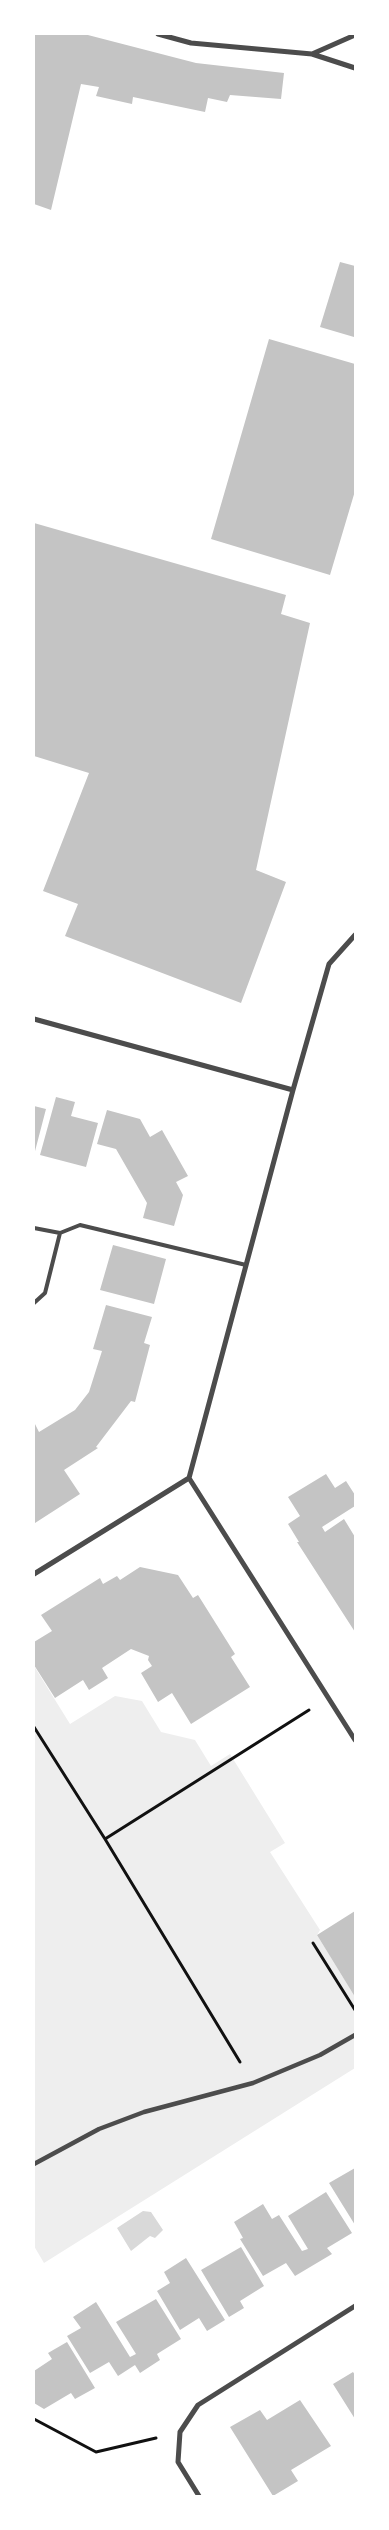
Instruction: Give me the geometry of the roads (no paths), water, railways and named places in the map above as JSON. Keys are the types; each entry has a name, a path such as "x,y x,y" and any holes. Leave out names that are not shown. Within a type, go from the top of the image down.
{"street":[{"path":"158,34 191,43 312,54 355,68"},
{"path":"312,54 355,35"},
{"path":"34,1574 189,1478 293,1090 330,964 355,935"},
{"path":"34,1019 293,1090"},
{"path":"189,1478 355,1740"},
{"path":"34,2164 99,2129 135,2116 253,2083 320,2055 355,2035"},
{"path":"199,2496 178,2462 180,2432 198,2405 355,2306"}],"lane":[{"path":"34,1228 60,1233 80,1225 246,1265"},
{"path":"34,1302 45,1294 60,1233"}]}
